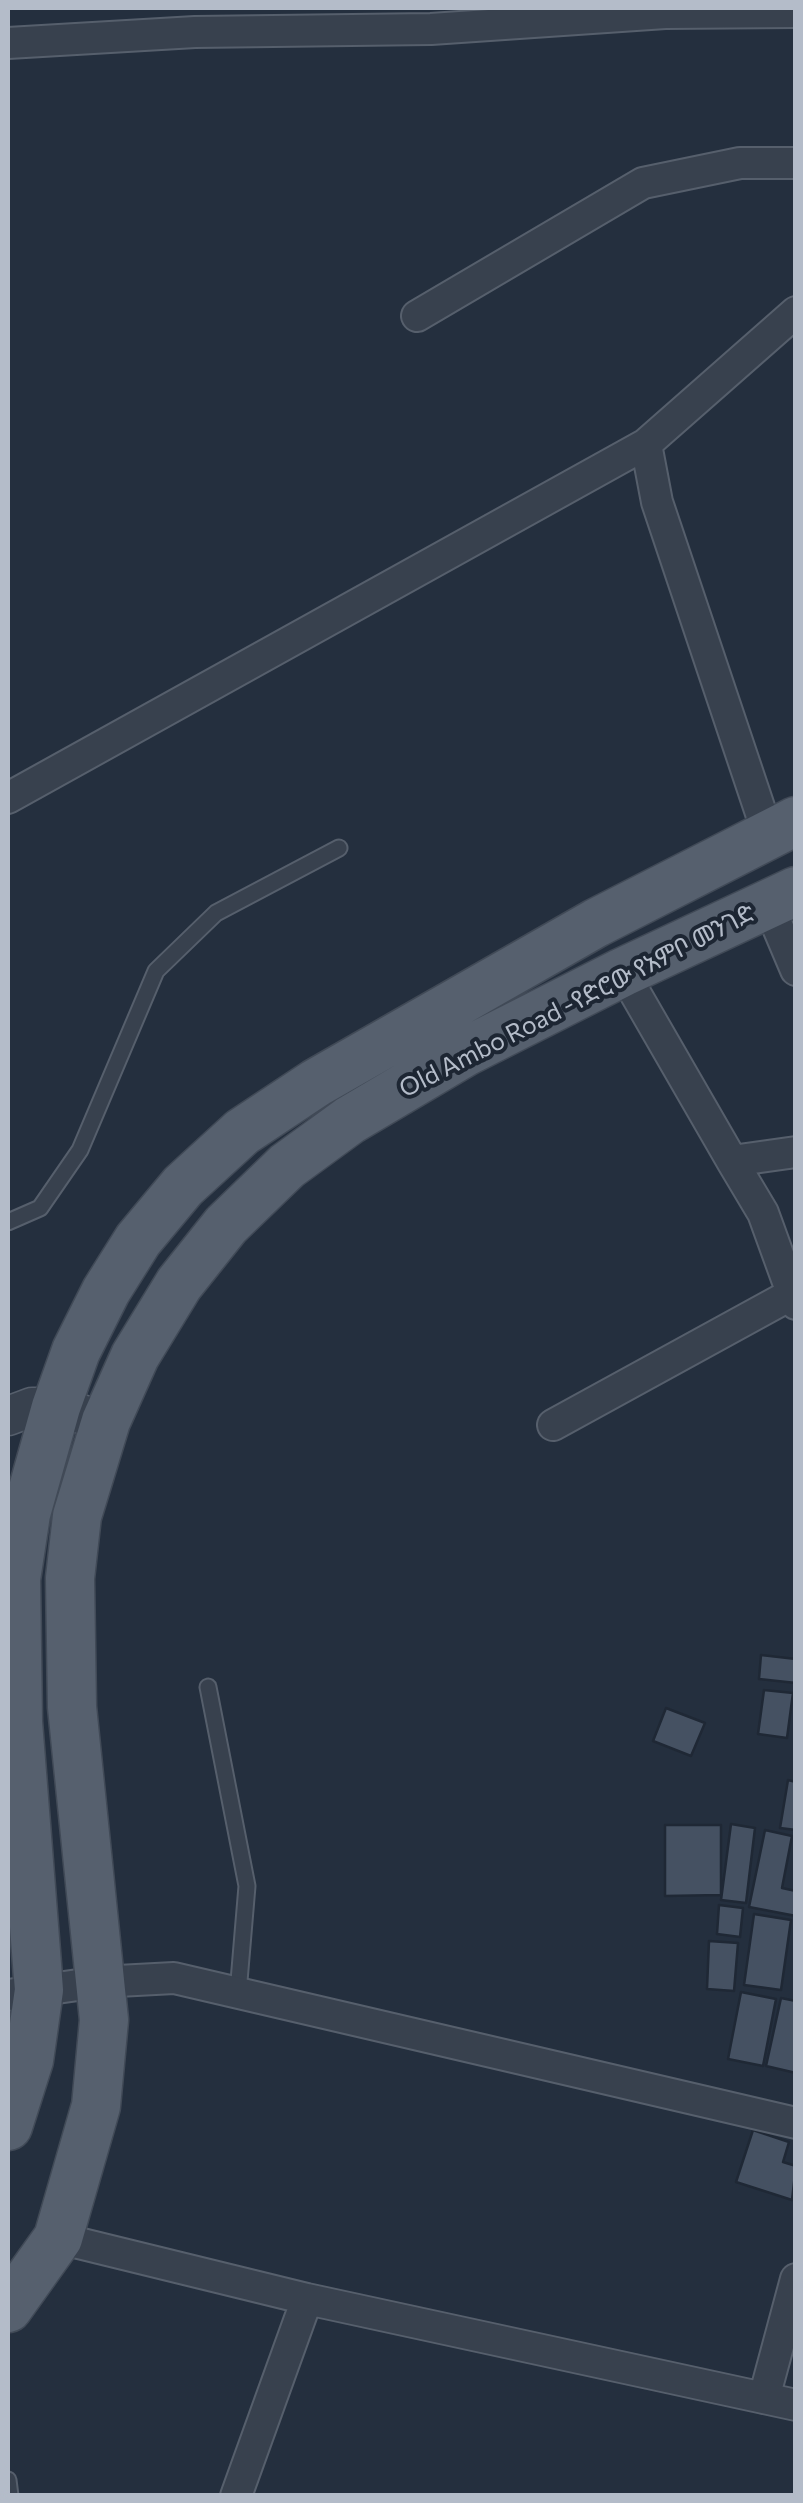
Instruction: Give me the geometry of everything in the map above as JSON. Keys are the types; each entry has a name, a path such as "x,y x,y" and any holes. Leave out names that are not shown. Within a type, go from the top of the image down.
{"main road":[{"name":"Old Ambo Road -የድሮው የአምቦ መንገድ","path":"8,2126 29,2060 23,1993 16,1579 26,1514 56,1408 76,1351 106,1291 138,1240 183,1186 242,1132 316,1083 580,932 782,828"},
{"name":"Old Ambo Road -የድሮው የአምቦ መንገድ","path":"8,2308 58,2238 96,2106 104,2020 72,1707 70,1613 78,1516 106,1421 135,1356 180,1284 226,1226 287,1166 350,1120 465,1052 782,897"}],"street":[{"path":"8,43 198,20 431,30 665,13 796,12"},
{"path":"417,316 643,183 740,163 796,163"},
{"path":"8,798 646,444 796,312"},
{"path":"646,444 657,502 782,828"},
{"path":"782,897 796,970"},
{"path":"553,1426 794,1299 763,1213 624,972"},
{"path":"732,1161 796,1152"},
{"path":"8,1416 32,1407 56,1408 106,1421"},
{"path":"23,1993 99,1982 174,1978 796,2123"},
{"path":"58,2238 307,2299 796,2406"},
{"path":"764,2398 796,2280"},
{"path":"236,2496 307,2299"}],"lane":[{"path":"8,1222 40,1208 80,1150 156,971 216,913 340,848"},
{"path":"208,1687 247,1886 238,1993"},
{"path":"8,2480 10,2496"}],"building":[{"path":"761,1655 796,1659 796,1683 759,1679"},
{"path":"764,1690 793,1693 787,1738 758,1734"},
{"path":"666,1708 705,1723 691,1756 653,1741"},
{"path":"788,1780 796,1782 796,1830 780,1828"},
{"path":"731,1824 755,1828 746,1903 721,1900"},
{"path":"665,1825 721,1825 721,1895 665,1896"},
{"path":"765,1830 792,1836 782,1888 796,1891 796,1916 749,1907"},
{"path":"719,1905 743,1908 740,1937 717,1934"},
{"path":"754,1914 791,1920 781,1990 744,1985"},
{"path":"709,1941 738,1943 734,1991 707,1989"},
{"path":"741,1992 776,1999 763,2066 728,2059"},
{"path":"781,1998 796,2001 796,2073 766,2066"},
{"path":"753,2130 789,2142 783,2162 796,2166 792,2200 736,2182"}]}
